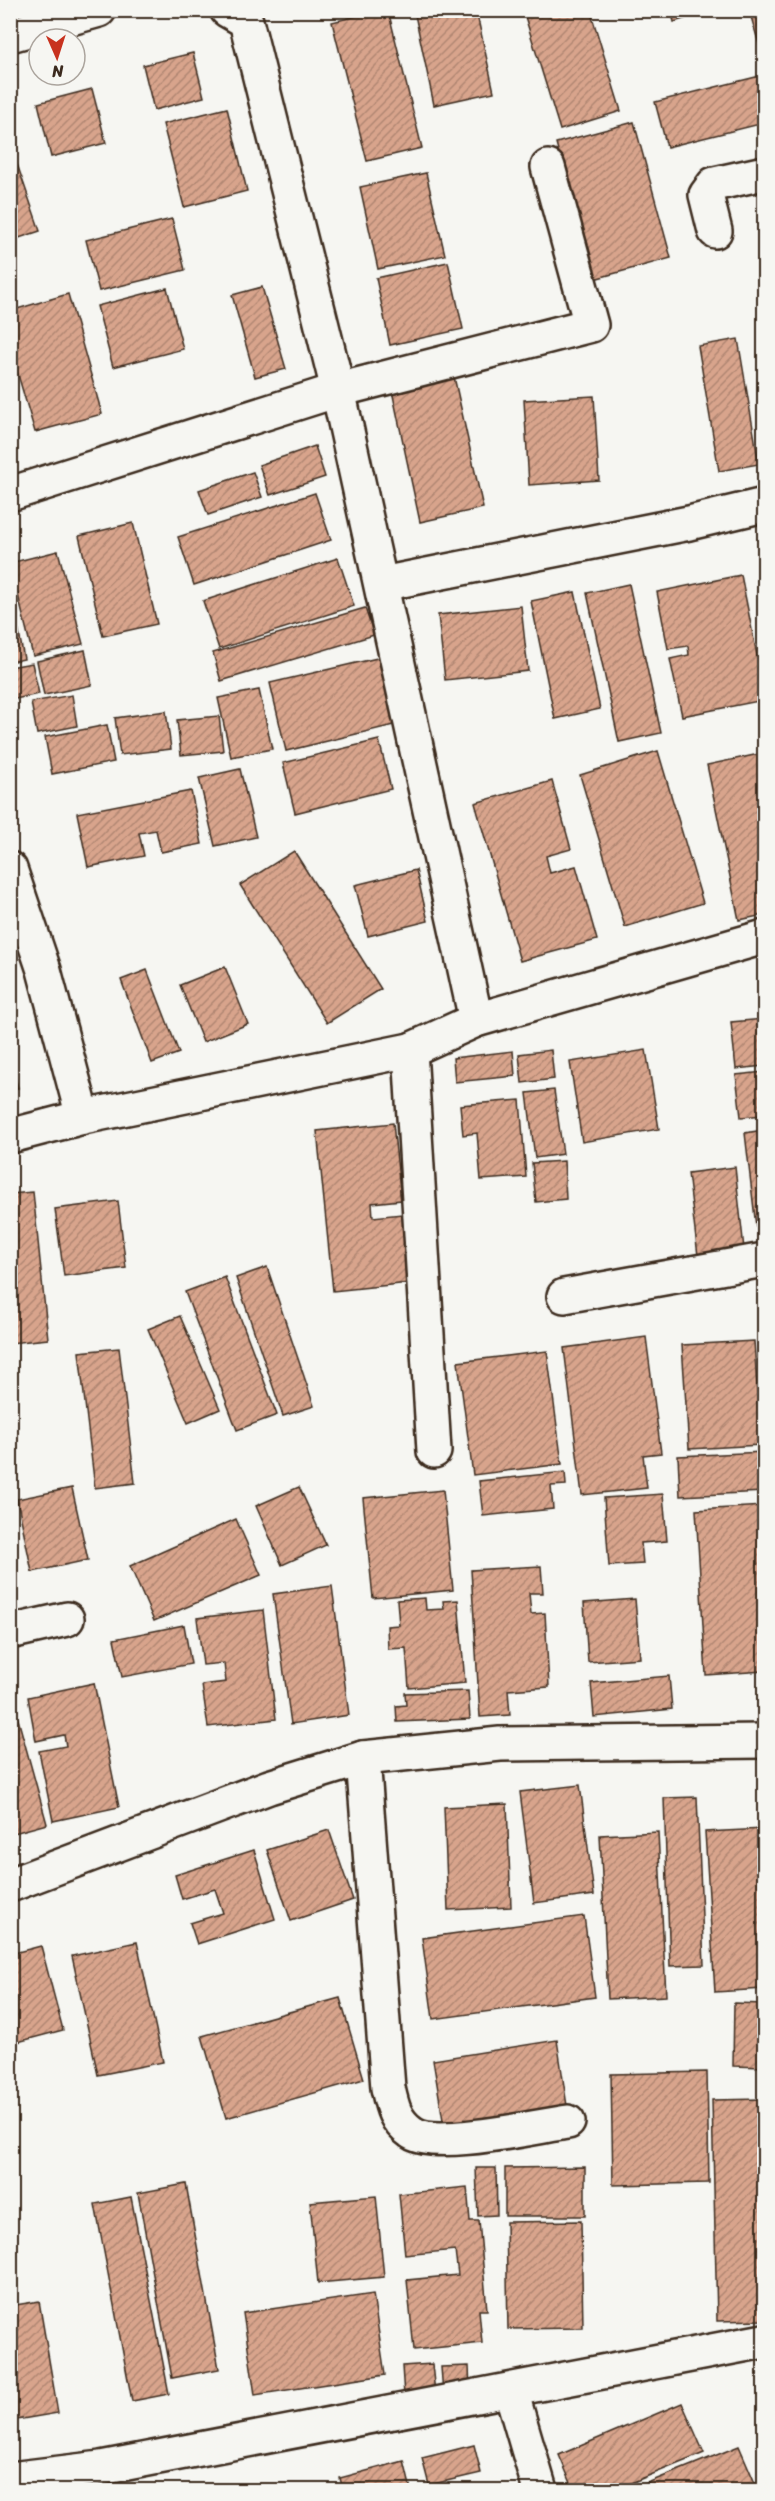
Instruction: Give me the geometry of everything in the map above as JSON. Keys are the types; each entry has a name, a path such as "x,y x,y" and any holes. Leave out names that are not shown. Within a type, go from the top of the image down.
{"street":[{"path":"10,35 99,10"},
{"path":"227,10 246,21 338,390 476,1020"},
{"path":"10,494 338,390 591,325 548,167"},
{"path":"715,231 706,195 710,188 714,184 765,173"},
{"path":"382,584 689,523 765,505"},
{"path":"10,868 44,970 83,1117"},
{"path":"10,1136 83,1117 410,1050 476,1020 765,937"},
{"path":"410,1050 434,1451"},
{"path":"564,1296 765,1260"},
{"path":"10,1632 67,1619"},
{"path":"10,1886 269,1787 363,1758 500,1744 765,1741"},
{"path":"363,1758 388,2088 395,2116 413,2134 449,2140 568,2121"},
{"path":"10,2479 103,2479 511,2391 765,2341"},
{"path":"511,2391 540,2490"}],"building":[{"path":"388,10 422,148 367,161 332,22"},
{"path":"414,10 476,10 494,92 434,105"},
{"path":"523,10 590,10 621,111 560,130"},
{"path":"671,10 712,10 674,22"},
{"path":"749,10 764,10 764,61"},
{"path":"193,53 204,97 154,110 143,65"},
{"path":"764,75 764,123 667,147 655,102"},
{"path":"92,89 106,143 51,157 38,103"},
{"path":"227,108 247,191 184,207 163,124"},
{"path":"634,122 671,258 594,279 556,143"},
{"path":"17,164 40,231 10,241 10,166"},
{"path":"426,173 445,255 378,269 360,187"},
{"path":"172,219 185,270 99,291 86,240"},
{"path":"448,262 463,329 390,345 376,278"},
{"path":"262,287 286,369 255,377 232,295"},
{"path":"167,288 183,349 113,367 97,306"},
{"path":"68,294 102,414 35,432 10,348 10,311"},
{"path":"738,339 759,464 719,471 698,346"},
{"path":"453,372 483,508 420,522 391,386"},
{"path":"594,396 599,480 529,485 524,400"},
{"path":"315,446 325,477 270,495 259,465"},
{"path":"253,472 262,497 208,515 199,490"},
{"path":"315,493 331,540 194,585 178,537"},
{"path":"133,523 157,624 103,636 79,536"},
{"path":"58,551 83,644 33,656 10,563"},
{"path":"338,558 354,606 219,649 203,601"},
{"path":"741,575 764,690 764,700 682,716 670,659 689,655 688,646 668,649 657,592"},
{"path":"629,584 661,733 619,742 587,593"},
{"path":"575,592 600,709 555,719 531,601"},
{"path":"521,606 528,671 445,680 438,615"},
{"path":"365,608 374,635 221,681 213,653"},
{"path":"18,628 24,659 10,662 10,629"},
{"path":"85,650 92,685 44,695 37,661"},
{"path":"386,656 402,723 286,751 270,683"},
{"path":"32,663 39,694 10,700 10,667"},
{"path":"259,690 272,749 231,757 218,698"},
{"path":"72,695 77,726 37,734 31,702"},
{"path":"166,711 171,749 120,755 115,718"},
{"path":"10,714 16,752 10,753"},
{"path":"219,716 223,751 181,755 177,720"},
{"path":"107,725 114,762 52,774 45,737"},
{"path":"379,740 391,789 295,813 283,763"},
{"path":"658,751 703,903 625,927 580,775"},
{"path":"764,753 764,915 739,920 707,765"},
{"path":"240,769 256,837 215,846 199,778"},
{"path":"552,781 571,849 546,856 550,873 576,866 597,940 520,961 475,803"},
{"path":"191,791 202,844 161,852 156,830 139,833 144,856 88,867 77,813"},
{"path":"294,851 381,989 327,1023 240,885"},
{"path":"416,870 428,921 368,936 355,885"},
{"path":"225,967 248,1024 203,1042 180,985"},
{"path":"147,970 179,1053 152,1063 121,980"},
{"path":"764,1019 764,1066 736,1069 731,1022"},
{"path":"551,1050 554,1079 522,1083 519,1054"},
{"path":"646,1050 659,1129 582,1142 570,1062"},
{"path":"513,1051 515,1076 455,1082 453,1058"},
{"path":"10,1056 18,1088 10,1089"},
{"path":"764,1072 764,1115 741,1117 736,1075"},
{"path":"554,1090 563,1154 535,1158 527,1093"},
{"path":"520,1100 526,1177 481,1180 477,1133 463,1135 460,1105"},
{"path":"393,1123 401,1200 372,1203 373,1217 402,1214 409,1283 333,1291 317,1131"},
{"path":"764,1130 764,1226 756,1227 745,1133"},
{"path":"564,1161 566,1199 536,1202 532,1163"},
{"path":"735,1167 745,1258 699,1264 688,1173"},
{"path":"33,1192 48,1339 10,1343 10,1194"},
{"path":"118,1201 126,1268 64,1276 55,1209"},
{"path":"267,1267 314,1406 283,1416 236,1278"},
{"path":"225,1277 277,1415 237,1430 185,1292"},
{"path":"180,1316 220,1409 188,1423 148,1329"},
{"path":"646,1337 661,1453 643,1455 647,1488 582,1495 564,1348"},
{"path":"754,1341 761,1445 689,1449 682,1345"},
{"path":"119,1348 135,1483 95,1488 79,1352"},
{"path":"547,1351 562,1464 473,1475 458,1362"},
{"path":"764,1452 764,1492 680,1496 678,1456"},
{"path":"565,1472 566,1485 551,1486 553,1509 483,1516 479,1481"},
{"path":"299,1487 326,1545 282,1565 256,1506"},
{"path":"72,1488 88,1560 32,1572 17,1499"},
{"path":"443,1490 453,1590 373,1598 363,1498"},
{"path":"663,1494 667,1541 641,1543 643,1564 609,1566 604,1498"},
{"path":"764,1506 764,1671 706,1675 696,1510"},
{"path":"236,1519 261,1575 154,1621 130,1566"},
{"path":"541,1566 543,1593 529,1593 531,1614 545,1613 549,1687 508,1690 510,1715 480,1717 471,1570"},
{"path":"332,1586 349,1715 291,1724 273,1594"},
{"path":"425,1598 426,1610 444,1609 443,1601 458,1600 465,1683 409,1688 406,1648 388,1649 387,1626 399,1625 397,1600"},
{"path":"635,1599 640,1658 588,1662 584,1603"},
{"path":"263,1610 276,1719 208,1727 202,1685 226,1682 224,1663 203,1665 197,1618"},
{"path":"184,1625 191,1664 122,1677 114,1639"},
{"path":"669,1676 672,1709 594,1717 591,1683"},
{"path":"94,1683 119,1807 53,1821 39,1751 66,1746 64,1735 36,1741 28,1697"},
{"path":"10,1690 47,1824 10,1834"},
{"path":"468,1691 470,1719 397,1722 396,1706 406,1705 405,1693"},
{"path":"580,1785 594,1895 534,1903 520,1792"},
{"path":"697,1797 704,1965 670,1966 664,1798"},
{"path":"507,1804 511,1907 448,1910 444,1807"},
{"path":"764,1829 764,1989 715,1992 705,1832"},
{"path":"329,1830 353,1900 291,1921 267,1850"},
{"path":"658,1832 666,1996 608,1999 600,1835"},
{"path":"254,1850 275,1919 197,1944 190,1923 223,1913 215,1889 182,1899 175,1875"},
{"path":"584,1916 595,1997 433,2019 422,1938"},
{"path":"137,1942 163,2062 98,2075 72,1956"},
{"path":"41,1946 63,2030 10,2044 10,1954"},
{"path":"340,1998 364,2079 226,2118 202,2036"},
{"path":"734,2003 764,2004 764,2067 733,2066"},
{"path":"557,2040 567,2106 444,2126 433,2060"},
{"path":"707,2072 709,2183 613,2185 611,2074"},
{"path":"764,2099 764,2320 717,2321 712,2100"},
{"path":"585,2167 585,2216 505,2216 505,2168"},
{"path":"476,2168 496,2168 497,2215 478,2216"},
{"path":"186,2184 219,2369 172,2378 138,2193"},
{"path":"467,2187 470,2221 479,2221 487,2310 479,2310 482,2343 414,2350 407,2280 458,2275 455,2250 405,2255 399,2194"},
{"path":"376,2196 384,2277 318,2283 310,2202"},
{"path":"131,2197 169,2394 132,2401 95,2204"},
{"path":"581,2221 583,2328 508,2329 506,2222"},
{"path":"373,2294 385,2375 255,2395 243,2313"},
{"path":"39,2301 58,2413 10,2421 10,2306"},
{"path":"432,2364 435,2393 404,2396 402,2366"},
{"path":"469,2366 470,2391 443,2393 441,2367"},
{"path":"682,2403 704,2453 614,2490 574,2490 559,2455"},
{"path":"474,2445 481,2473 429,2485 422,2458"},
{"path":"739,2446 758,2490 630,2490"},
{"path":"404,2461 411,2490 343,2490 340,2478"}]}
